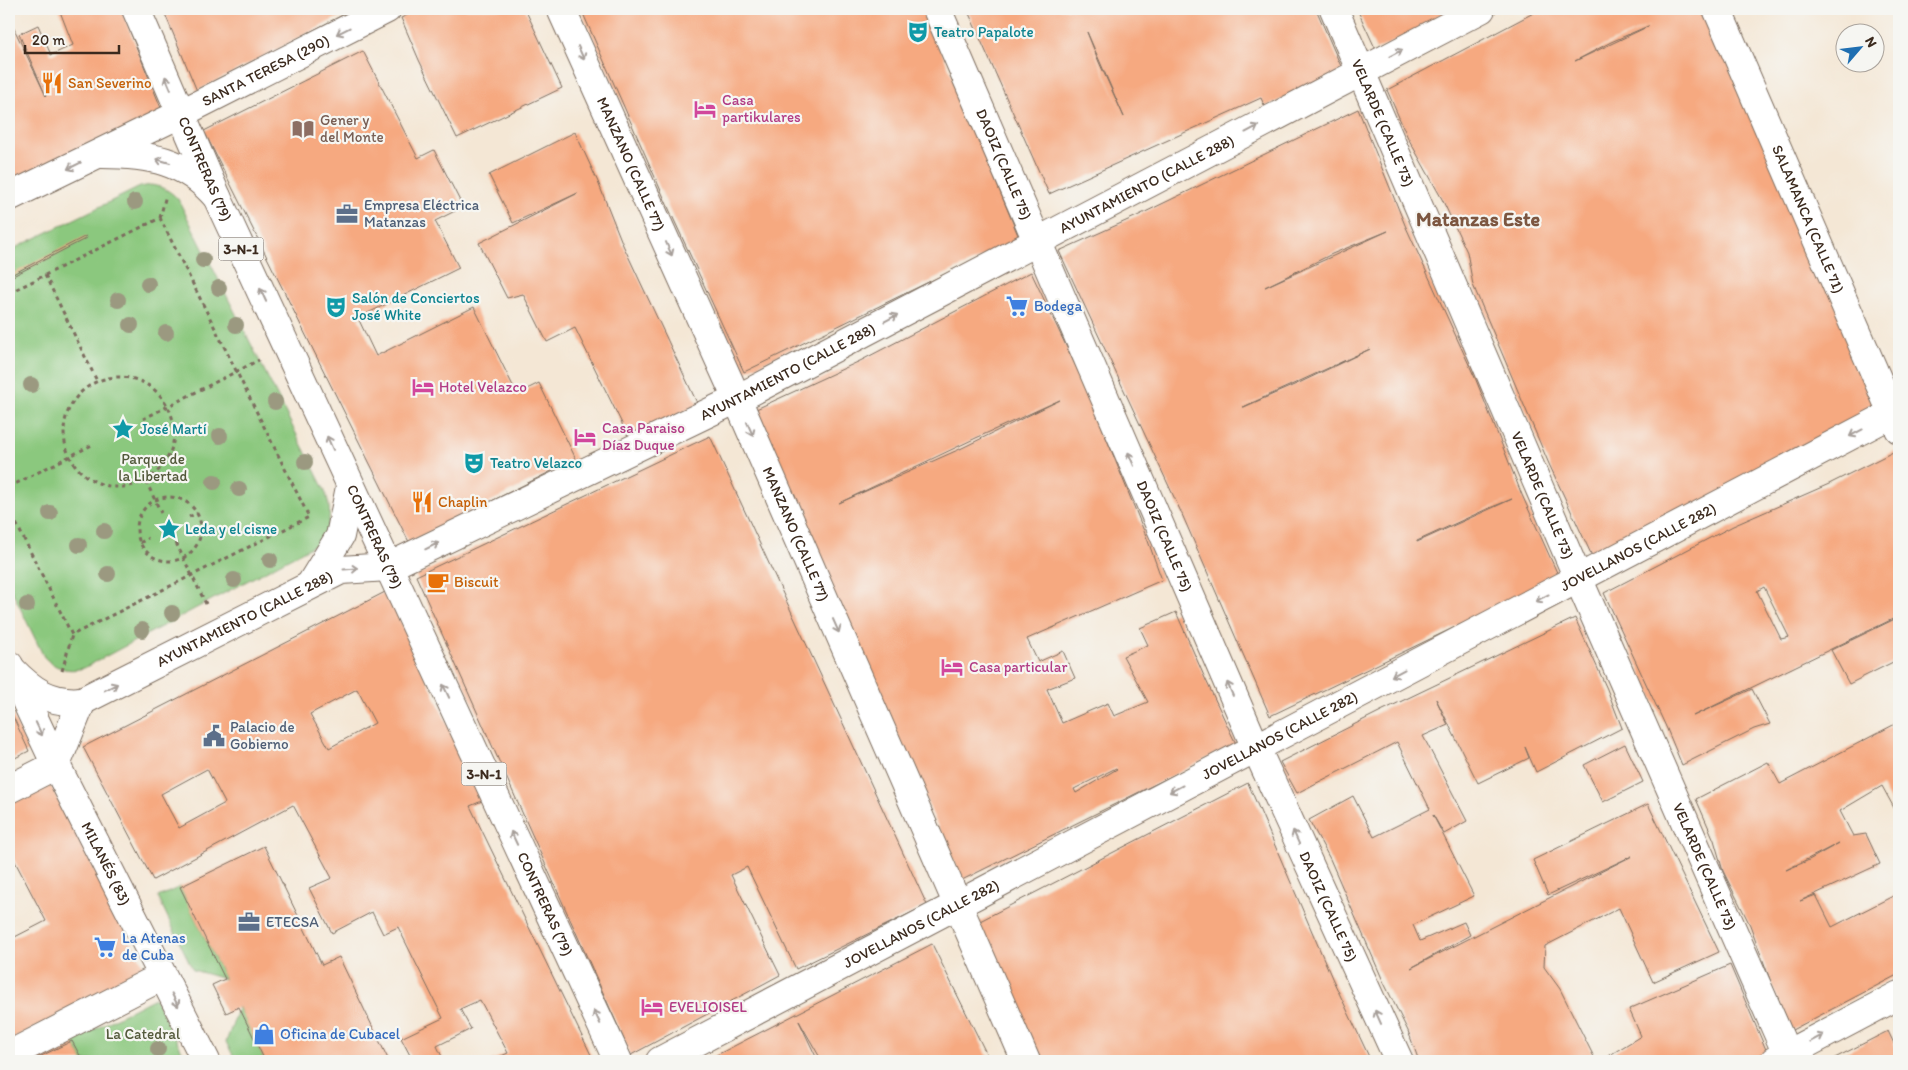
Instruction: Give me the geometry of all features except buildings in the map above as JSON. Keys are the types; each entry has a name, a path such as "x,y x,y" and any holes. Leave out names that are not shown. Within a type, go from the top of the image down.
{"street":[{"name":"CONTRERAS (79)","path":"136,9 217,197 618,1061"},
{"name":"SANTA TERESA (290)","path":"9,197 180,114 387,9"},
{"name":"MANZANO (CALLE 77)","path":"561,9 737,399 1026,1061"},
{"name":"DAOIZ (CALLE 75)","path":"937,9 1256,748 1398,1061"},
{"name":"VELARDE (CALLE 73)","path":"1334,9 1784,1059"},
{"name":"AYUNTAMIENTO (CALLE 288)","path":"82,701 341,570 388,567 737,399 1481,9"},
{"name":"SALAMANCA (CALLE 71)","path":"1717,9 1897,417"},
{"path":"97,154 149,157 174,164 193,173 217,197"},
{"name":"JOVELLANOS (CALLE 282)","path":"660,1061 1578,578 1897,417"},
{"path":"310,586 340,536 350,487"},
{"path":"9,789 56,765 82,701 67,702 39,693 24,683 10,667"},
{"name":"MILANÉS (83)","path":"10,667 56,765 206,1061"},
{"path":"9,1055 149,983"},
{"path":"1784,1059 1899,995"}],"path":[{"path":"9,293 160,218 309,518 72,635"},
{"path":"45,275 96,381"},
{"path":"143,419 286,346"},
{"path":"113,376 129,377 145,383 158,393 169,406 174,423 174,440 170,456 160,471 146,481 134,486 121,487 96,483 76,467 70,456 64,431 70,407 86,387 96,381 113,376"},
{"path":"9,487 94,444"},
{"path":"146,481 161,513"},
{"path":"173,497 183,500 197,513 201,533 198,543 183,558 164,560 154,557 146,551 140,542 137,523 140,514 155,499 173,497"},
{"path":"9,508 72,635 54,699"},
{"path":"189,517 197,513"},
{"path":"140,542 148,538"},
{"path":"176,543 219,632"}],"green space":[{"name":"Parque de la Libertad","path":"151,185 166,189 178,199 324,489 329,509 329,522 322,541 84,668 62,669 44,657 9,585 9,251 140,187"},
{"path":"180,887 225,979 193,970 158,897"},
{"name":"La Catedral","path":"155,998 187,1061 83,1061 72,1041"},
{"path":"239,1007 265,1061 236,1061 226,1042"}],"place":[{"name":"Teatro Papalote","path":"918,32"},
{"name":"San Severino","path":"52,83"},
{"name":"Casa partikulares","path":"705,109"},
{"name":"Gener y del Monte","path":"303,129"},
{"name":"Empresa Eléctrica Matanzas","path":"347,214"},
{"name":"Bodega","path":"1017,306"},
{"name":"Salón de Conciertos José White","path":"336,307"},
{"name":"Hotel Velazco","path":"423,387"},
{"name":"José Martí","path":"123,429"},
{"name":"Casa Paraiso Díaz Duque","path":"585,437"},
{"name":"Teatro Velazco","path":"474,463"},
{"name":"Chaplin","path":"422,502"},
{"name":"Leda y el cisne","path":"169,529"},
{"name":"Biscuit","path":"438,582"},
{"name":"Casa particular","path":"952,667"},
{"name":"Palacio de Gobierno","path":"214,736"},
{"name":"ETECSA","path":"249,922"},
{"name":"La Atenas de Cuba","path":"105,947"},
{"name":"EVELIOISEL","path":"652,1007"},
{"name":"Oficina de Cubacel","path":"264,1034"}],"district":[{"name":"Matanzas Este","path":"1478,219"}]}
